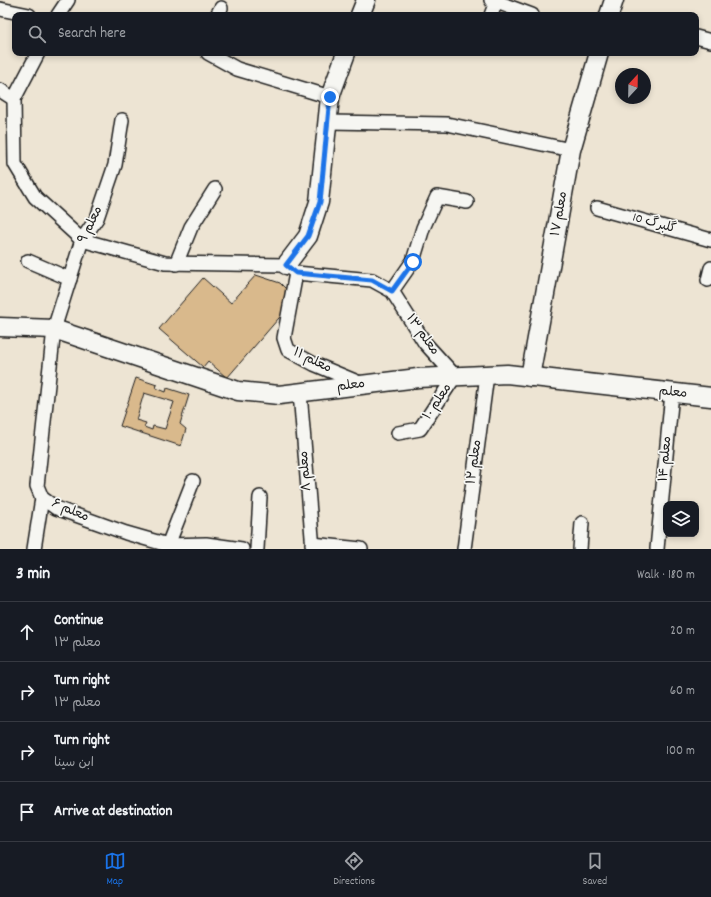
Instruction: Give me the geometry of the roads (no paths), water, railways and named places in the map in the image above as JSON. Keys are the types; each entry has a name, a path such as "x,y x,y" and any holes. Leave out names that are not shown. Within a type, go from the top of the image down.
{"street":[{"path":"60,12 68,0"},
{"path":"361,12 366,0"},
{"path":"610,12 614,0"},
{"path":"492,12 494,1 524,12"},
{"path":"0,9 14,12"},
{"path":"699,38 711,40"},
{"path":"36,56 14,100 15,164 35,197 82,240"},
{"path":"214,56 238,68 330,97"},
{"path":"291,269 308,236 320,202 330,97 345,56"},
{"name":"معلم ۱۷","path":"530,377 571,150 598,56"},
{"path":"0,90 14,100"},
{"name":"معلم ۹","path":"54,329 82,240 97,218 115,165 122,120"},
{"path":"328,122 447,124 571,150"},
{"path":"176,264 191,227 215,189"},
{"path":"392,291 413,262 423,228 437,197 467,202"},
{"name":"گلبرگ 10","path":"598,208 711,240"},
{"name":"معلم ۱۳","path":"82,240 165,263 291,269 372,280 392,291 425,343 455,376"},
{"path":"28,261 70,279"},
{"name":"معلم ۱۱","path":"291,269 284,338 288,350 314,364 364,385"},
{"name":"معلم","path":"0,327 54,329 238,391 279,396 418,378 507,374 711,397"},
{"name":"معلم ۶","path":"54,329 38,486 42,498 56,508 126,533 168,545 206,544 242,549"},
{"name":"معلم ۱۲","path":"464,549 487,375"},
{"name":"معلم ۱۰","path":"398,433 420,429 455,376"},
{"name":"معلم ۸","path":"300,393 312,546"},
{"name":"معلم ۱۴","path":"657,549 672,393"},
{"path":"168,545 193,481"},
{"path":"257,549 260,497"},
{"path":"28,549 34,549 42,498"},
{"path":"580,549 582,523"},
{"path":"312,546 361,549"}]}
